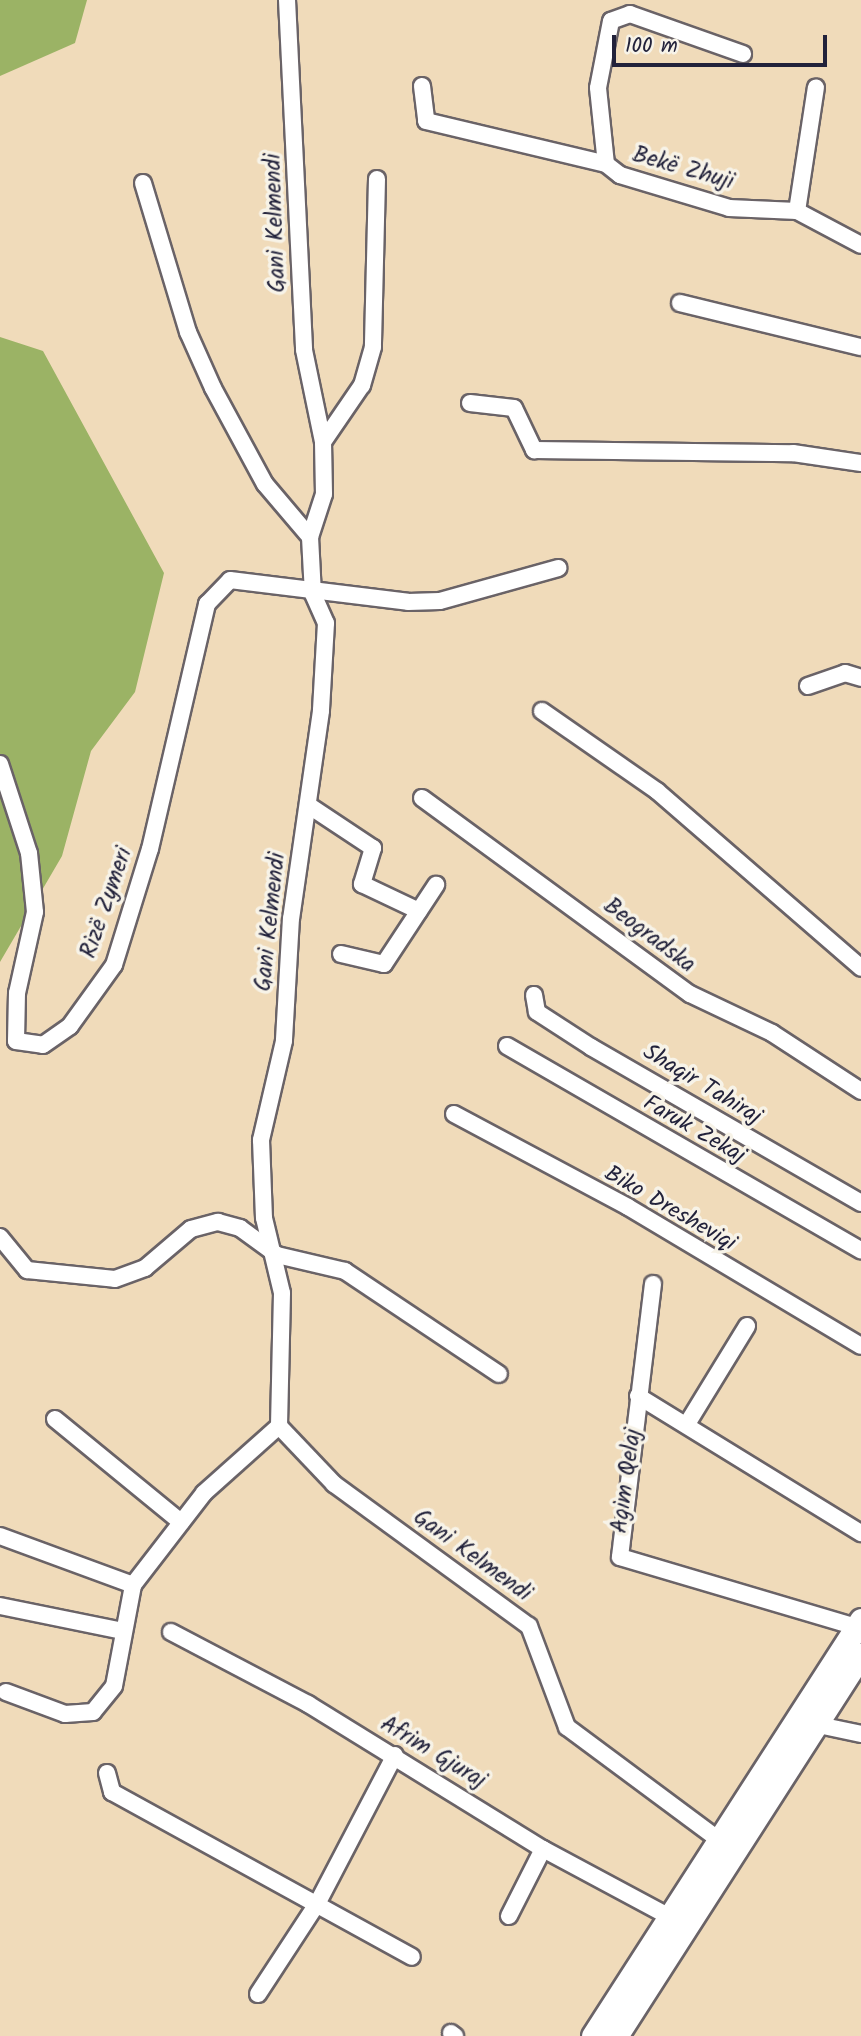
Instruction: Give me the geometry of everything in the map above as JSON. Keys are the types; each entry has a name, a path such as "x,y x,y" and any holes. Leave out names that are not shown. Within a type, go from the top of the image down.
{"main road":[{"name":"Agim Qelaj","path":"807,1723 859,1623"},
{"name":"Agim Qelaj","path":"593,2036 678,1922 807,1723 861,1655"},
{"name":"Agim Qelaj","path":"616,2036 678,1922"}],"street":[{"name":"Gani Kelmendi","path":"288,0 304,350 323,442 324,494 310,537 313,594 326,623 308,805 291,918 284,1041 261,1140 264,1217 277,1255 284,1348 279,1426 334,1484 529,1626 567,1727 727,1846"},
{"name":"Bekë Zhuji","path":"743,54 631,14 611,21 598,88 606,164 620,175 729,208 797,211 861,244"},
{"path":"422,86 426,121 606,164"},
{"path":"797,211 816,88"},
{"path":"323,442 362,385 371,357 377,180"},
{"path":"143,183 188,332 214,388 265,484 310,537"},
{"path":"680,303 861,347"},
{"path":"470,403 514,408 534,450 793,453 861,463"},
{"path":"313,594 440,601 558,568"},
{"name":"Rizë Zymeri","path":"0,764 29,853 35,912 13,1022 16,1041 43,1045 70,1026 114,965 150,849 207,604 230,580 313,594"},
{"path":"808,686 845,673 861,678"},
{"path":"542,711 657,791 861,968"},
{"name":"Beogradska","path":"422,797 690,994 772,1033 861,1091"},
{"path":"308,805 373,848 362,884 419,911"},
{"path":"341,954 384,964 436,885"},
{"name":"Shaqir Tahiraj","path":"534,995 537,1012 591,1047 861,1203"},
{"name":"Faruk Zekaj","path":"506,1046 861,1250"},
{"name":"Biko Dresheviqi","path":"454,1114 628,1207 861,1346"},
{"path":"0,1237 27,1270 47,1276 115,1279 145,1268 191,1229 218,1222 240,1228 277,1255 345,1270 499,1374"},
{"name":"Agim Qelaj","path":"653,1284 620,1558 859,1623"},
{"path":"687,1424 747,1326"},
{"path":"638,1396 861,1533"},
{"path":"55,1419 181,1522"},
{"path":"6,1692 65,1714 93,1712 114,1686 133,1585 181,1522 279,1426"},
{"path":"0,1536 133,1585"},
{"path":"0,1606 123,1631"},
{"name":"Afrim Gjuraj","path":"171,1632 395,1755 543,1849 678,1922"},
{"path":"807,1723 861,1734"},
{"path":"258,1994 317,1904 395,1755"},
{"path":"107,1773 112,1792 412,1957"},
{"path":"509,1916 543,1849"}],"green space":[{"path":"0,0 87,0 75,43 0,76"},
{"path":"0,337 43,351 164,573 135,692 91,751 62,856 0,962"}]}
